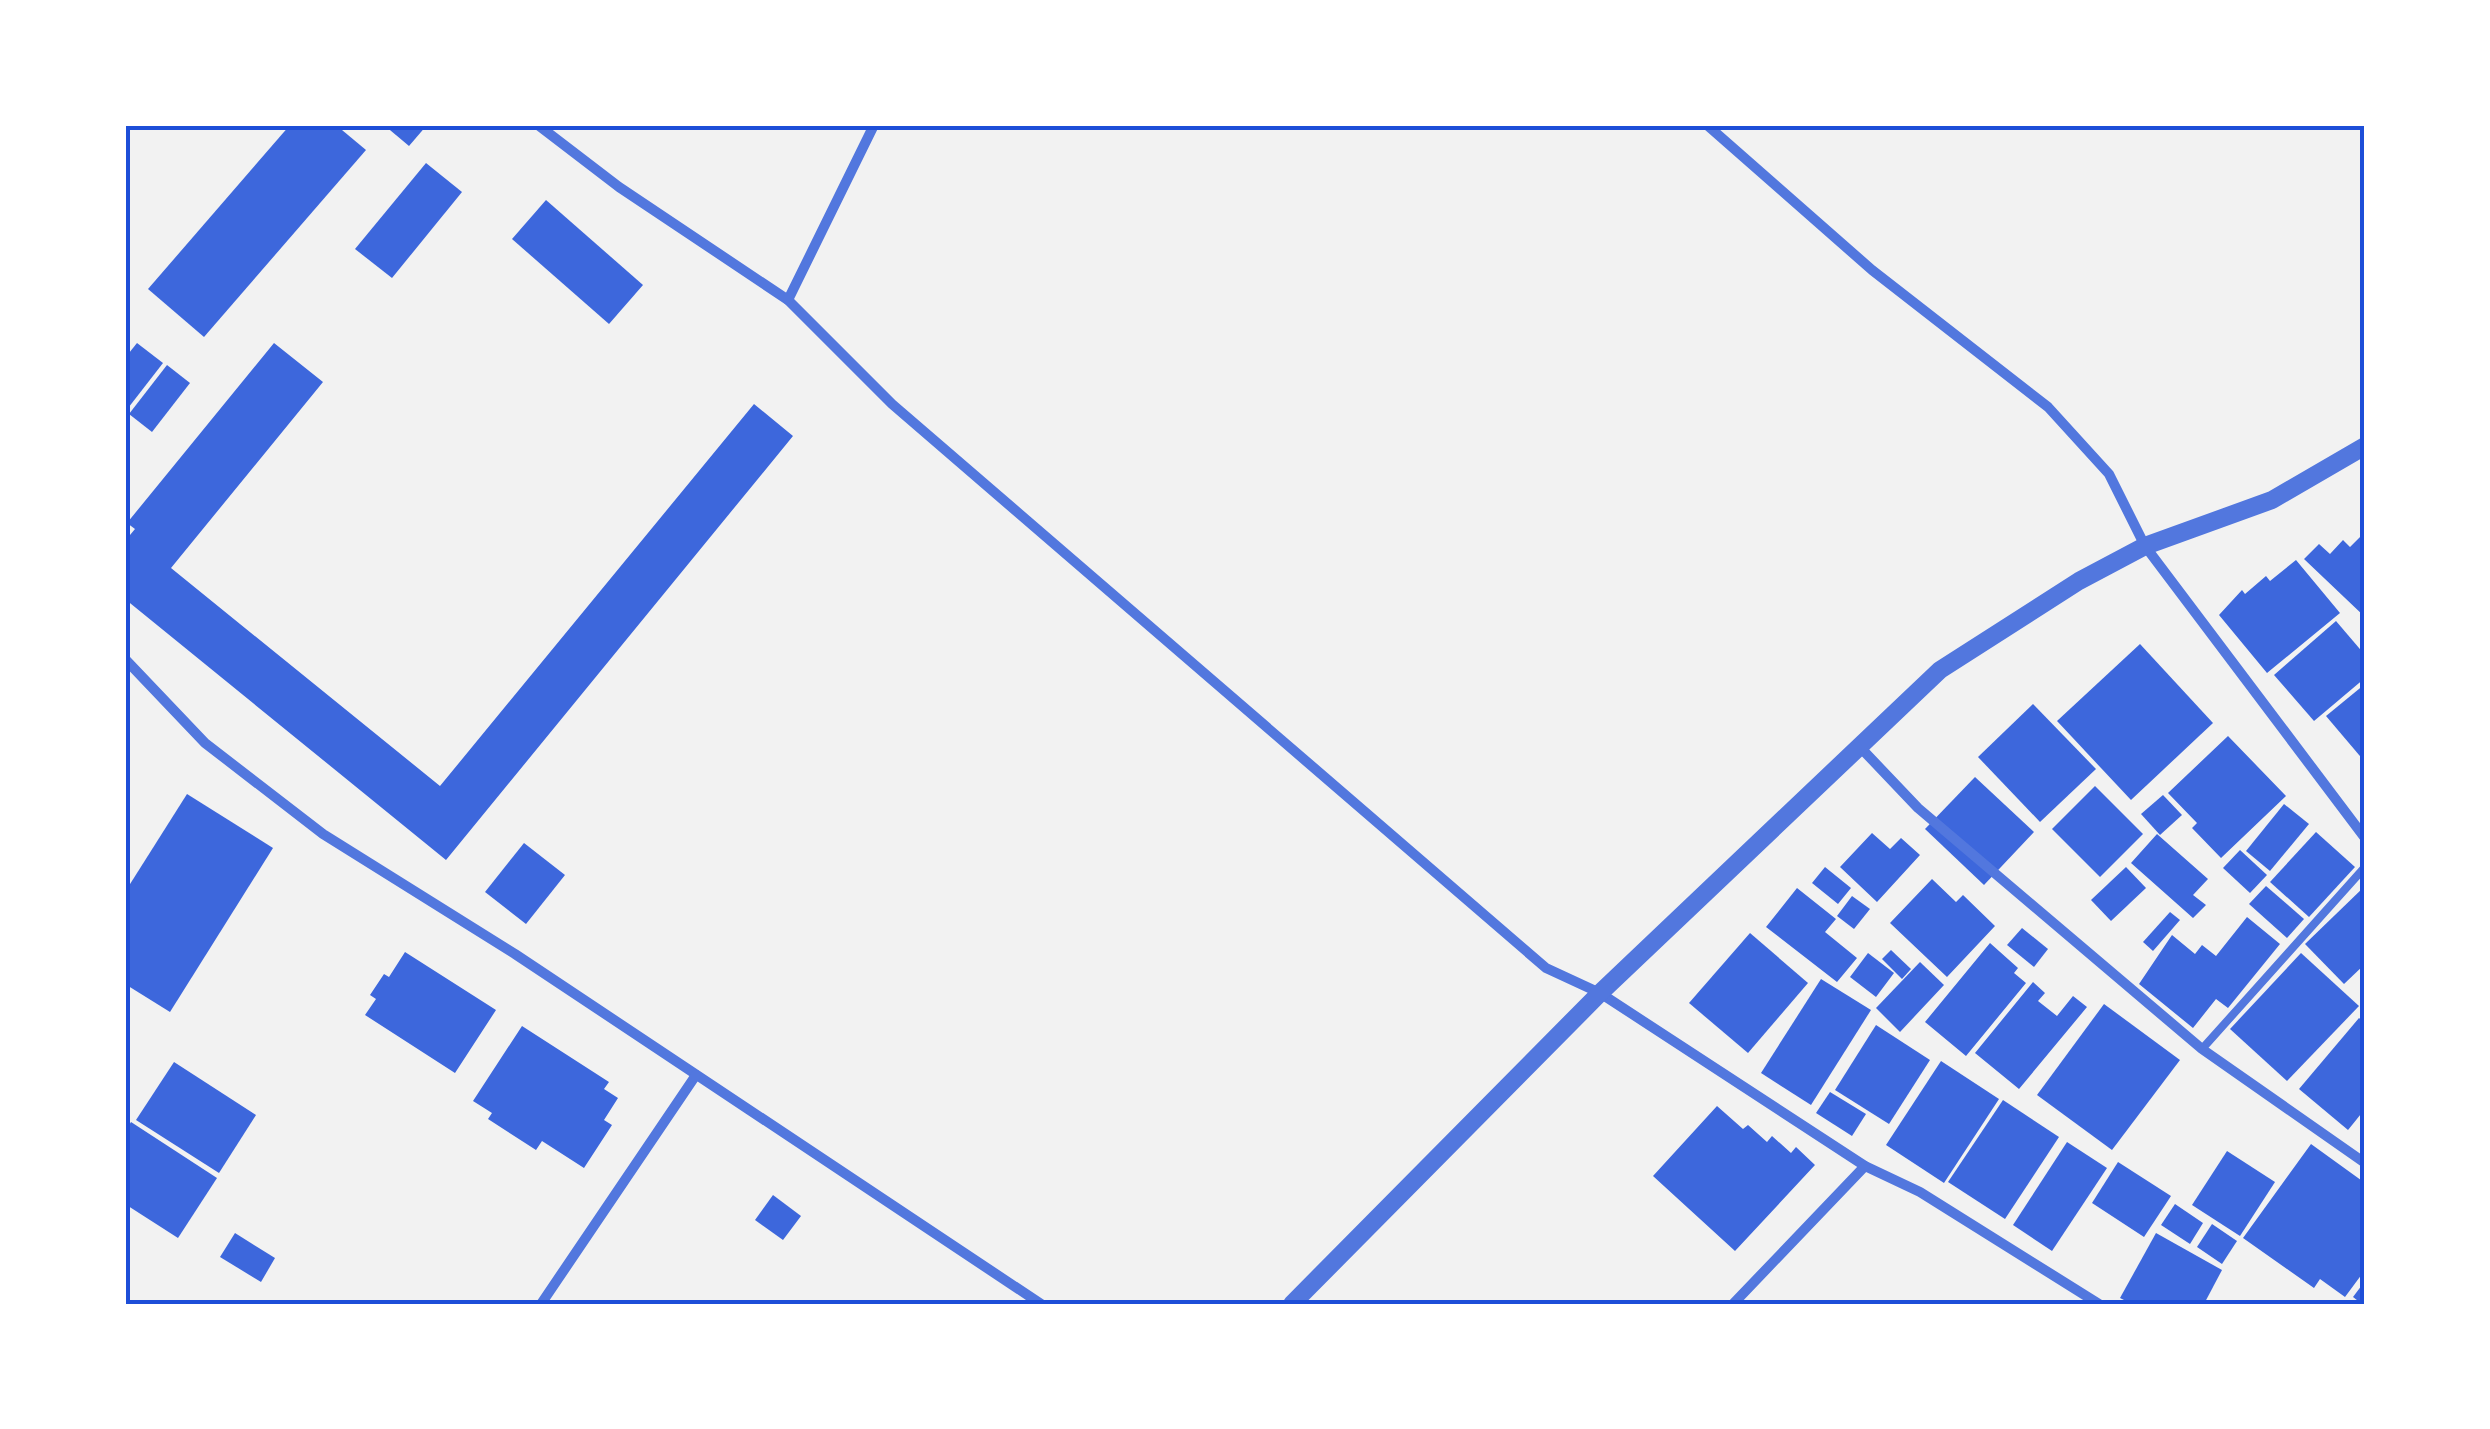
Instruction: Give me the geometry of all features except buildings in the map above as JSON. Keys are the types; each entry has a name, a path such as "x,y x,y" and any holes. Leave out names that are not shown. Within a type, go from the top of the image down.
{"street":[{"path":"538,125 619,187 788,300 892,404 1546,968 1600,993 1864,1166 1920,1192 2099,1304"},
{"path":"788,300 874,125"},
{"path":"1707,125 1872,270 2048,407 2110,474 2145,546 2365,838"},
{"path":"1292,1304 1600,993 1940,670 2080,581 2145,546 2272,500 2365,446"},
{"path":"125,658 205,744 323,834 515,954 1042,1304"},
{"path":"1859,746 1918,808 2202,1049 2365,1164"},
{"path":"541,1304 696,1075"},
{"path":"1732,1304 1864,1166"}],"lane":[{"path":"2202,1049 2365,867"}]}
